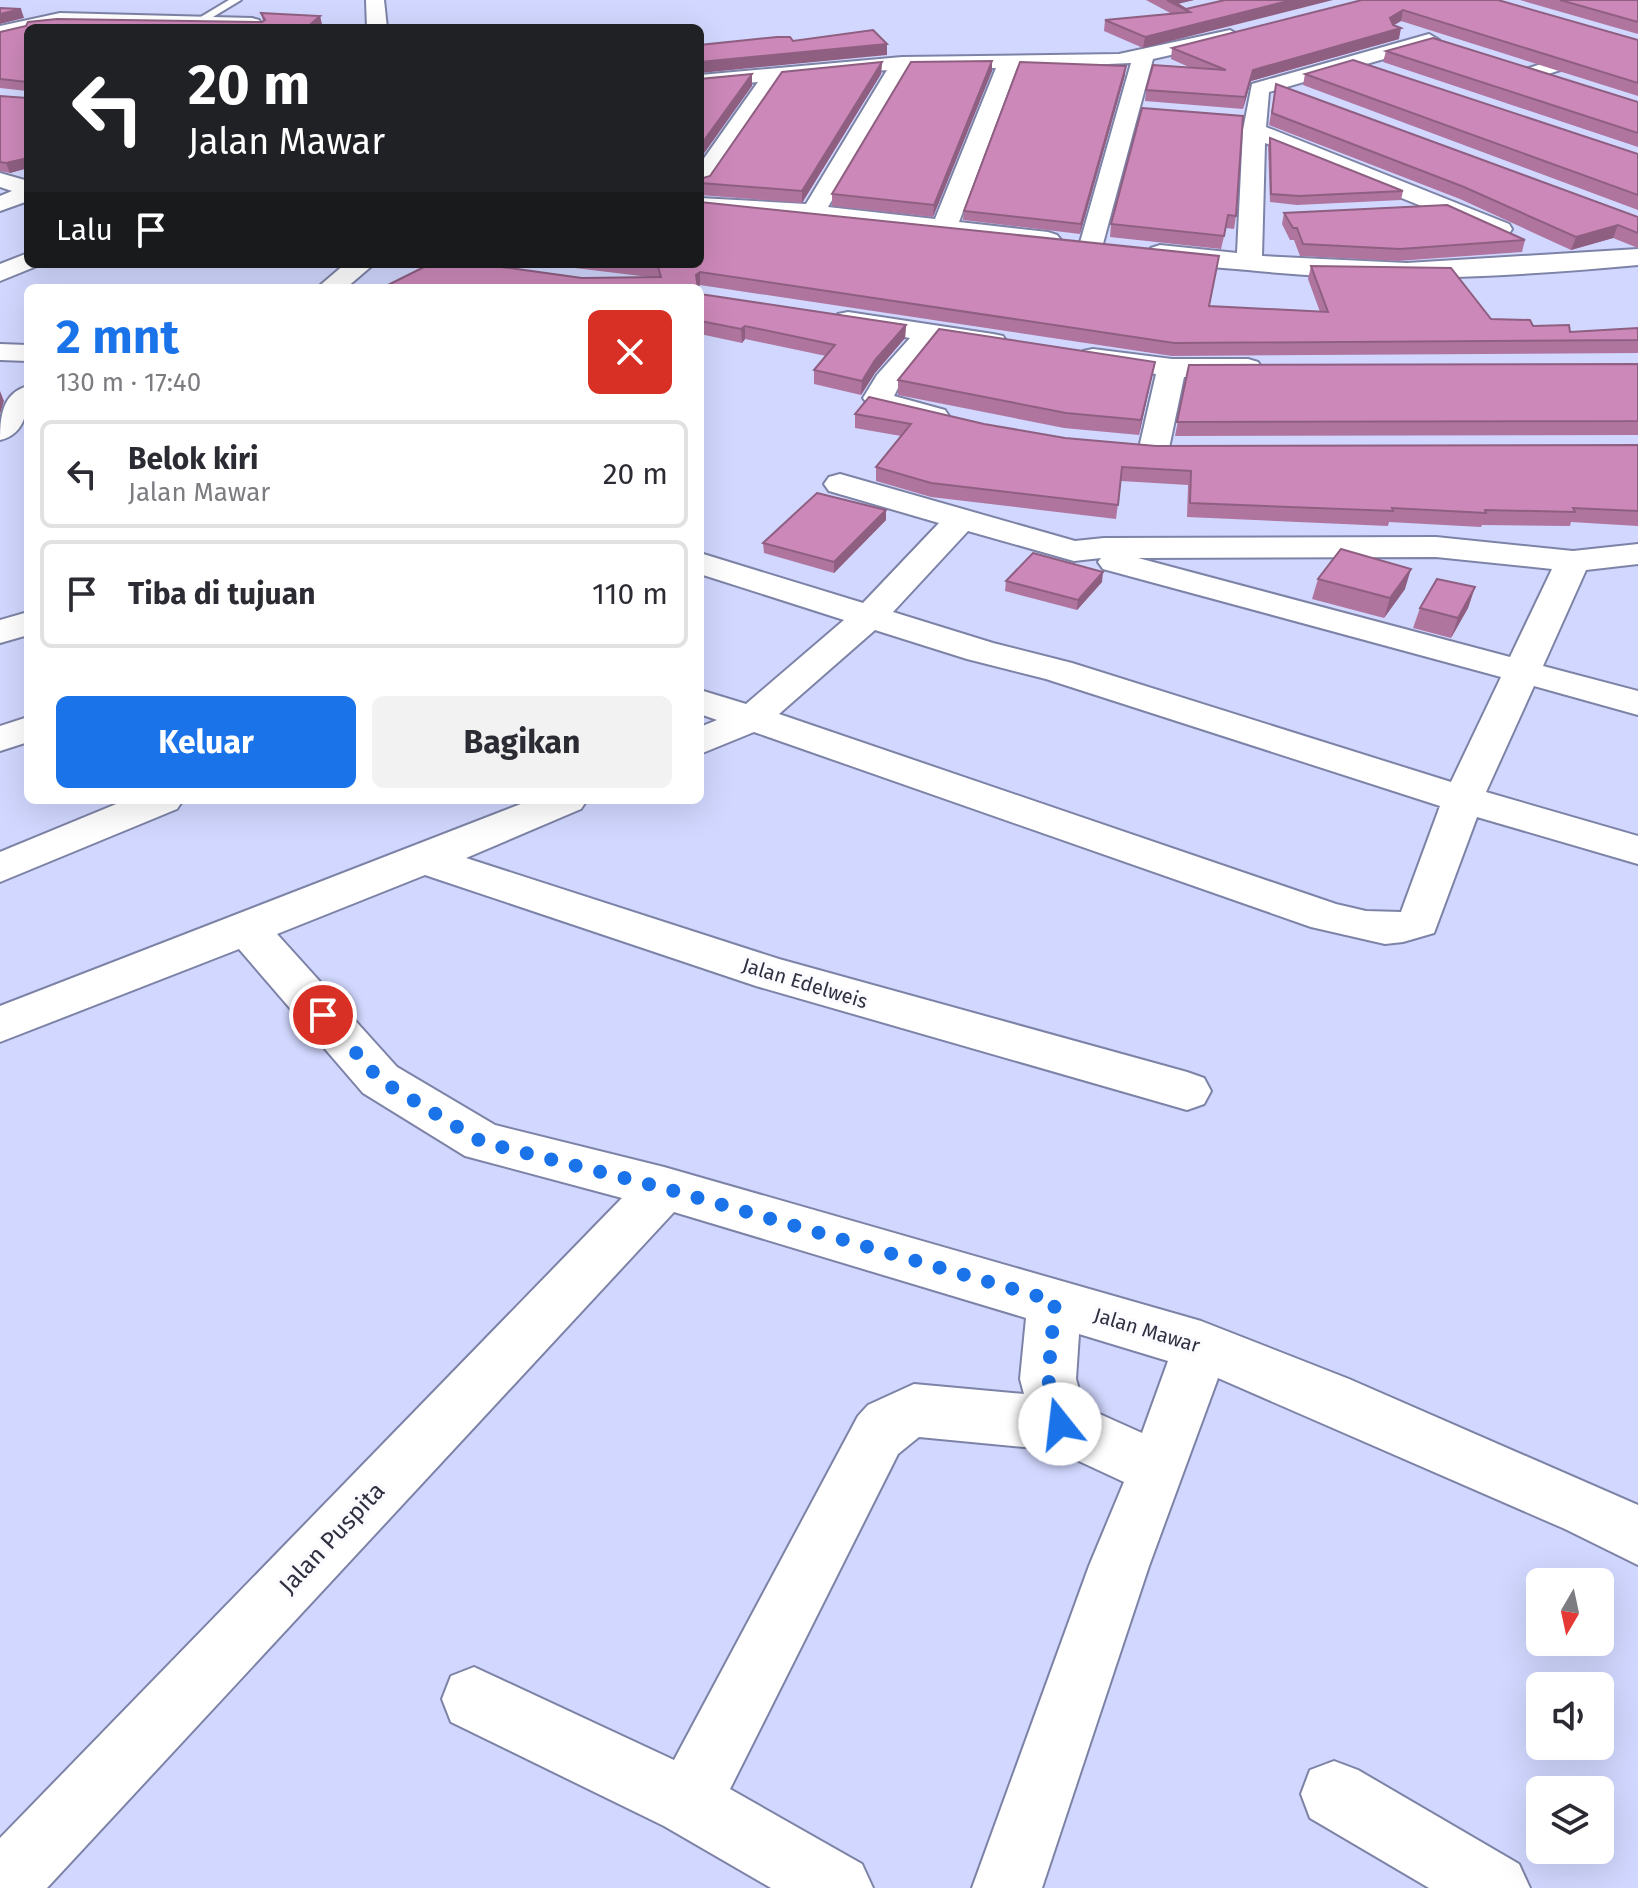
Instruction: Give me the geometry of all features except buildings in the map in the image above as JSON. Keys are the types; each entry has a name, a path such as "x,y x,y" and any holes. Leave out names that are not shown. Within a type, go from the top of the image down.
{"street":[{"path":"375,0 377,24"},
{"path":"37,24 60,19 229,24"},
{"path":"0,32 24,27"},
{"path":"1249,262 1264,213 1249,123 1259,88 1268,83 1437,42 1390,27"},
{"path":"704,81 902,63 1119,60 1247,32"},
{"path":"1563,82 1525,70 1616,43"},
{"path":"1092,246 1139,110 1143,57"},
{"path":"945,226 1009,61"},
{"path":"1352,62 1395,76"},
{"path":"813,212 902,63"},
{"path":"704,175 774,74"},
{"path":"1268,83 1313,100"},
{"path":"1249,123 1575,263"},
{"path":"0,180 24,187"},
{"path":"0,204 24,194"},
{"path":"704,205 813,212 1092,246 1375,271 1575,263 1638,257"},
{"path":"1394,210 1450,207"},
{"path":"0,273 24,263"},
{"path":"335,284 356,268"},
{"path":"822,316 1020,346"},
{"path":"929,333 887,381 878,398 889,406 967,423"},
{"path":"0,352 24,353"},
{"path":"1066,353 1172,368 1282,368"},
{"path":"1154,448 1172,368"},
{"path":"0,431 24,400"},
{"path":"1123,446 1185,447"},
{"path":"0,449 24,447"},
{"path":"840,484 1074,551 1633,699"},
{"path":"704,740 752,718 871,615 961,519"},
{"path":"1074,551 1104,548 1436,547 1573,561 1638,554"},
{"path":"704,703 1357,925 1395,928 1419,922 1463,799 1573,561"},
{"path":"704,564 765,586 871,615 980,651 1072,675 1463,799 1638,850"},
{"path":"0,632 24,624"},
{"path":"0,739 24,730"},
{"path":"0,868 153,804"},
{"path":"0,1025 245,927 428,861 558,804"},
{"name":"Jalan Edelweis","path":"428,861 772,974 1187,1091"},
{"name":"Jalan Mawar","path":"245,927 380,1080 482,1142 664,1188 1201,1346 1329,1397 1586,1509 1638,1536"},
{"name":"Jalan Puspita","path":"0,1888 664,1188"},
{"path":"1055,1301 1048,1379 1060,1424"},
{"path":"1007,1888 1119,1566 1158,1469 1201,1346"},
{"path":"688,1802 878,1435 888,1424 914,1410 1060,1424 1158,1469"},
{"path":"474,1699 688,1802 838,1888"},
{"path":"1334,1794 1495,1888"}],"lane":[{"path":"199,21 236,0"}],"route":[{"path":"323,1015 380,1080 482,1142 664,1188 1055,1301 1048,1379 1060,1424"}]}
